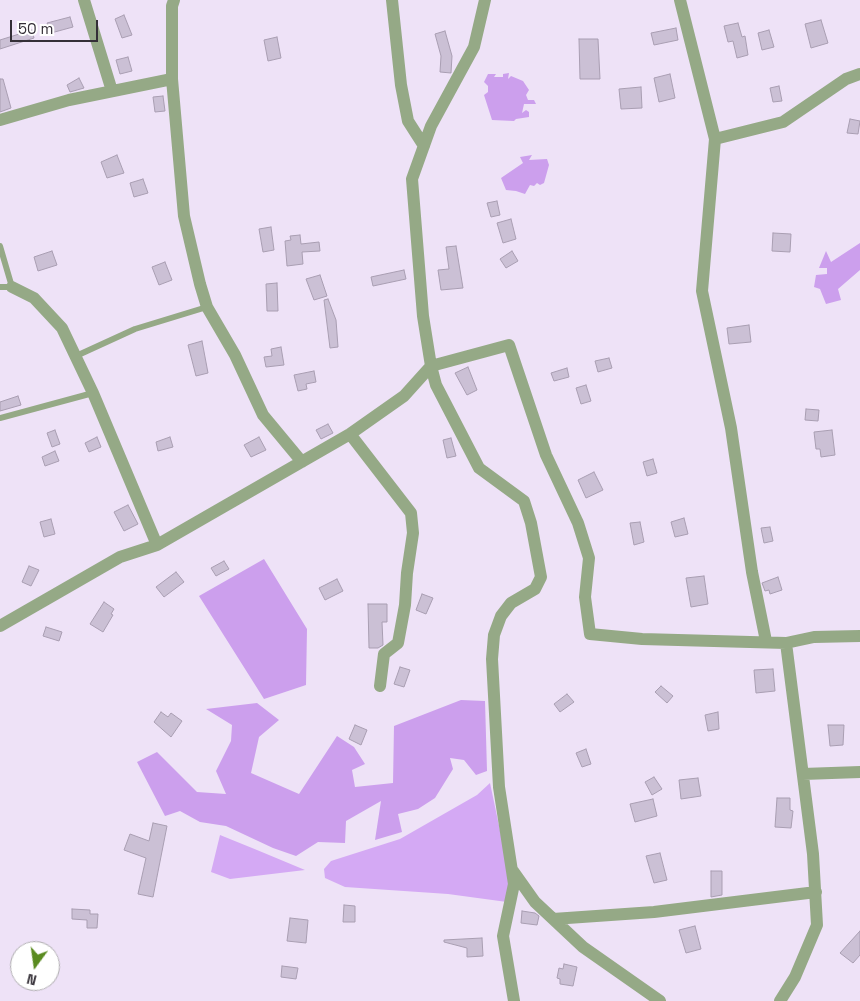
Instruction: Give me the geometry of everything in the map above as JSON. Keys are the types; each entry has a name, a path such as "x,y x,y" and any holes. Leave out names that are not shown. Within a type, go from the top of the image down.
{"street":[{"path":"84,0 112,91"},
{"path":"174,0 172,6 172,80 184,216 207,307 235,355 263,415 302,462"},
{"path":"392,0 401,85 408,122 424,146"},
{"path":"485,0 474,47 431,126 412,179 423,316 436,385 479,468 524,501 531,523 541,576 535,589 511,603 501,616 494,635 492,659 499,787 514,884 503,936 514,1001"},
{"path":"680,0 715,139 702,291 731,428 750,563 766,641"},
{"path":"715,139 783,122 846,79 860,74"},
{"path":"0,120 69,100 172,80"},
{"path":"6,287 34,298 62,328 93,393 157,545"},
{"path":"0,626 120,557 157,545 350,434 404,396 431,366 509,345 546,455 578,523 589,558 585,597 590,634 642,639 786,642 814,637 860,636"},
{"path":"350,434 411,513 413,533 407,572 405,605 398,643 384,654 380,686"},
{"path":"780,1001 795,977 816,925 816,892 786,642"},
{"path":"803,774 860,772"},
{"path":"512,870 535,902 583,947 660,1001"},
{"path":"553,919 654,912 816,892"}],"lane":[{"path":"0,246 6,287"},
{"path":"76,356 135,330 207,307"},
{"path":"0,418 93,393"}],"shaded area":[{"path":"509,73 508,79 511,76 523,81 529,90 526,95 528,100 534,100 536,104 524,104 522,113 526,110 529,112 529,117 514,121 492,120 484,95 488,92 488,86 484,82 488,74 496,74 494,77 503,77 503,74"},
{"path":"532,155 529,160 547,159 549,165 544,183 540,185 537,183 534,186 530,185 525,194 506,190 501,178 523,163 520,157"},
{"path":"860,243 860,270 838,289 841,300 826,304 820,289 814,287 816,275 827,274 827,268 819,268 826,251 831,262"},
{"path":"264,559 307,629 306,685 264,699 199,596"},
{"path":"461,700 485,701 487,771 476,775 464,760 450,758 453,769 435,798 418,809 398,814 402,832 375,840 381,801 346,821 345,843 318,842 296,856 273,848 226,826 200,822 180,811 165,816 137,762 157,752 197,792 226,794 216,771 231,741 232,725 206,709 257,703 279,720 259,737 251,773 299,794 337,736 354,747 365,764 352,770 355,787 393,783 394,726"},
{"path":"490,783 509,873 507,902 448,894 345,887 325,878 324,869 331,861 400,839 477,795"},
{"path":"220,835 305,870 230,879 211,872"}],"building":[{"path":"124,15 132,35 122,38 115,19"},
{"path":"70,17 73,27 51,33 47,23"},
{"path":"821,20 828,43 811,48 805,24"},
{"path":"738,23 742,37 745,36 748,55 737,58 733,41 728,42 724,26"},
{"path":"676,28 678,40 654,45 651,33"},
{"path":"32,30 34,38 0,49 0,40"},
{"path":"769,30 774,47 762,50 758,33"},
{"path":"445,31 452,56 451,73 440,72 441,56 435,34"},
{"path":"277,37 281,58 268,61 264,40"},
{"path":"579,39 598,39 600,79 580,79"},
{"path":"128,57 132,71 120,74 116,60"},
{"path":"670,74 675,98 659,102 654,78"},
{"path":"79,78 84,88 70,92 67,85"},
{"path":"0,79 3,79 11,108 0,112"},
{"path":"779,86 782,101 773,102 770,88"},
{"path":"641,87 642,108 621,109 619,89"},
{"path":"163,96 165,111 155,112 153,97"},
{"path":"850,119 860,121 858,134 847,133"},
{"path":"117,155 124,173 107,178 101,162"},
{"path":"143,179 148,193 134,197 130,183"},
{"path":"497,201 500,215 491,217 487,203"},
{"path":"511,219 516,239 503,243 497,223"},
{"path":"271,227 274,250 263,252 259,229"},
{"path":"773,233 791,234 790,252 772,251"},
{"path":"300,235 301,244 319,242 320,251 302,252 303,264 287,266 285,241 291,240 290,236"},
{"path":"456,246 463,288 441,290 438,270 449,269 446,247"},
{"path":"52,251 57,265 38,271 34,257"},
{"path":"512,251 518,261 506,268 500,259"},
{"path":"165,262 172,280 159,285 152,267"},
{"path":"404,270 406,279 373,286 371,277"},
{"path":"320,275 327,296 314,300 306,279"},
{"path":"277,283 278,311 267,311 266,284"},
{"path":"328,299 336,320 338,347 330,348 324,300"},
{"path":"749,325 751,342 729,344 727,328"},
{"path":"202,341 208,373 196,376 188,345"},
{"path":"281,347 284,365 266,367 264,357 272,356 271,349"},
{"path":"609,358 612,368 598,372 595,361"},
{"path":"468,367 477,390 467,395 455,373"},
{"path":"567,368 569,377 554,381 551,373"},
{"path":"314,371 316,382 306,384 307,389 298,391 294,375"},
{"path":"586,385 591,401 581,404 576,388"},
{"path":"18,396 21,405 0,411 0,402"},
{"path":"806,409 819,410 818,421 805,420"},
{"path":"328,424 333,433 321,439 316,430"},
{"path":"55,430 60,444 52,447 47,433"},
{"path":"832,430 835,455 821,457 820,449 816,449 814,432"},
{"path":"97,437 101,447 89,452 85,443"},
{"path":"170,437 173,447 158,451 156,442"},
{"path":"259,437 266,450 251,457 244,445"},
{"path":"451,438 456,456 447,458 443,440"},
{"path":"55,451 59,461 45,466 42,457"},
{"path":"653,459 657,473 647,476 643,462"},
{"path":"594,472 603,490 586,498 578,480"},
{"path":"128,505 138,524 124,531 114,512"},
{"path":"684,518 688,534 675,537 671,522"},
{"path":"51,519 55,534 44,537 40,522"},
{"path":"640,522 644,542 634,545 630,523"},
{"path":"770,527 773,541 764,543 761,528"},
{"path":"224,561 229,569 216,576 211,568"},
{"path":"29,566 39,570 31,586 22,582"},
{"path":"176,572 184,582 164,597 156,587"},
{"path":"704,576 708,604 691,607 686,578"},
{"path":"778,577 782,590 770,594 769,590 765,591 762,583"},
{"path":"337,579 343,591 325,600 319,588"},
{"path":"422,594 433,598 426,614 416,610"},
{"path":"104,602 114,609 111,614 113,615 103,632 90,624"},
{"path":"368,604 387,604 387,622 382,622 383,645 378,648 369,648"},
{"path":"46,627 62,632 59,641 43,636"},
{"path":"400,667 410,670 404,687 394,684"},
{"path":"773,669 775,691 756,693 754,670"},
{"path":"661,686 673,696 667,703 655,692"},
{"path":"567,694 574,702 560,712 554,704"},
{"path":"161,712 168,717 171,713 182,721 171,737 154,722"},
{"path":"718,712 719,729 708,731 705,715"},
{"path":"355,725 367,730 361,745 349,739"},
{"path":"828,725 844,725 843,745 830,746"},
{"path":"586,749 591,764 582,767 576,753"},
{"path":"654,777 662,789 652,795 645,782"},
{"path":"698,778 701,796 681,799 679,780"},
{"path":"777,798 790,798 790,810 793,811 791,828 775,827"},
{"path":"653,799 657,816 635,822 630,804"},
{"path":"153,823 167,826 153,897 138,894 146,858 124,850 130,834 149,841"},
{"path":"660,853 667,880 654,883 646,856"},
{"path":"711,871 722,871 722,895 711,897"},
{"path":"344,905 355,906 355,922 343,922"},
{"path":"72,909 90,910 90,914 98,914 97,928 87,928 87,920 72,919"},
{"path":"522,911 535,913 539,916 537,925 521,923"},
{"path":"290,918 308,920 306,943 287,941"},
{"path":"695,926 701,949 686,953 679,930"},
{"path":"860,931 860,955 853,963 840,953"},
{"path":"482,938 483,956 467,957 467,948 444,942 444,940"},
{"path":"564,964 577,967 573,986 560,984 560,979 557,978 559,968 563,969"},
{"path":"282,966 298,968 296,979 281,977"}]}
